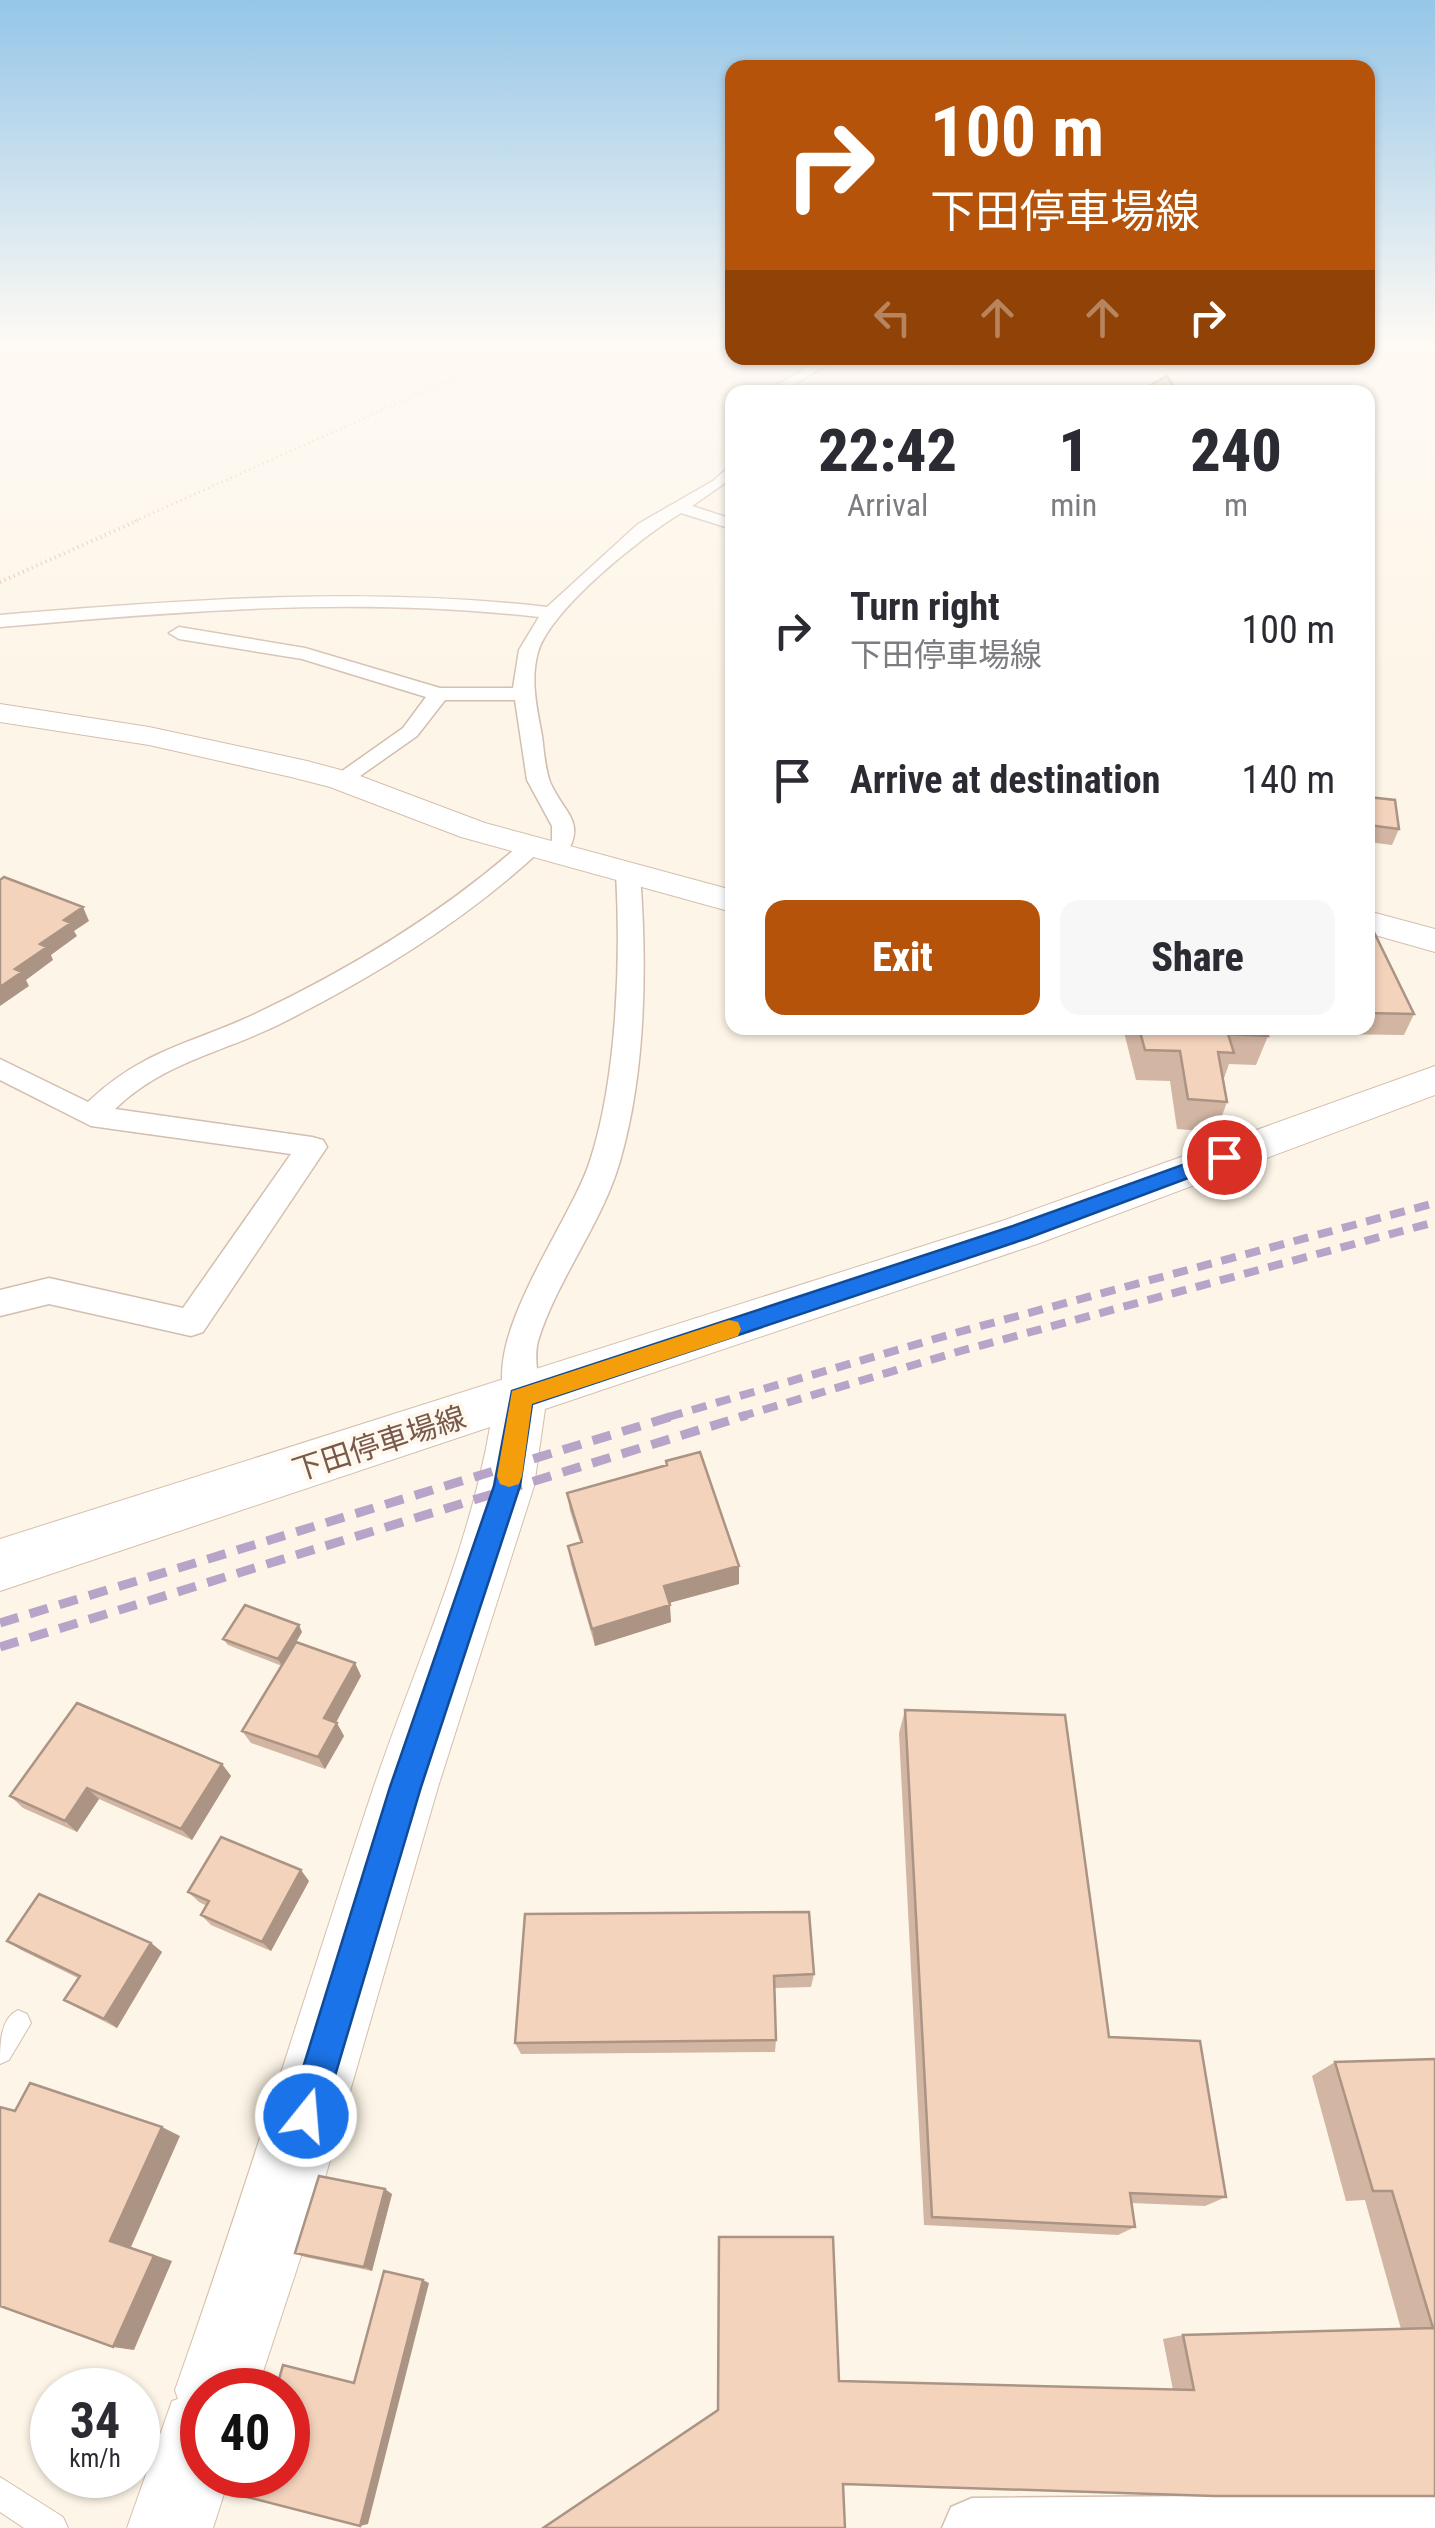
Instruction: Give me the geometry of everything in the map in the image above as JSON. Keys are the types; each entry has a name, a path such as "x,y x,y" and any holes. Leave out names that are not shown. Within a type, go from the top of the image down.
{"street":[{"path":"91,1116 152,1065 260,1023 396,950 504,873 564,840 564,826 538,780 525,694 524,669 529,650 551,614 644,528 725,477"},
{"path":"677,507 725,522"},
{"path":"0,621 320,602 451,603 551,614"},
{"path":"179,633 305,654 438,694 525,694"},
{"path":"342,780 410,732 438,694"},
{"path":"0,713 149,736 342,780 473,830 725,899"},
{"path":"224,2368 272,2226 406,1787 507,1486 521,1398 520,1344 605,1162 624,1066 632,933 628,873"},
{"path":"1375,924 1435,940"},
{"path":"0,1068 91,1116 312,1147 191,1323 49,1291 0,1303"},
{"name":"下田停車場線","path":"0,1565 1020,1232 1435,1080"},
{"path":"170,2528 180,2498"},
{"path":"972,2528 1435,2524"}],"lane":[{"path":"0,2051 18,2023"},
{"path":"0,2494 52,2528"}],"path":[{"path":"0,582 267,462"}],"building":[{"path":"1375,798 1395,800 1399,829 1375,826"},
{"path":"4,877 83,907 64,920 71,923 40,944 47,947 15,969 22,972 0,987 0,880"},
{"path":"1375,934 1414,1014 1375,1013"},
{"path":"1141,1035 1228,1035 1234,1053 1218,1052 1227,1102 1188,1099 1180,1051 1145,1050"},
{"path":"700,1452 739,1566 664,1586 670,1605 592,1629 568,1546 582,1542 567,1493"},
{"path":"245,1605 299,1625 278,1659 223,1639"},
{"path":"296,1642 355,1663 324,1718 337,1723 318,1757 242,1731"},
{"path":"77,1703 222,1764 181,1829 87,1788 65,1821 10,1796"},
{"path":"905,1710 1065,1715 1109,2037 1200,2041 1226,2197 1130,2193 1135,2227 932,2217"},
{"path":"221,1837 301,1870 262,1942 201,1915 209,1901 188,1892"},
{"path":"39,1894 151,1943 104,2019 64,2000 80,1976 7,1941"},
{"path":"809,1912 814,1974 774,1976 776,2040 515,2043 525,1914"},
{"path":"1435,2059 1435,2496 1214,2496 843,2484 845,2528 543,2528 718,2410 719,2237 833,2237 839,2381 1194,2390 1183,2335 1433,2328 1392,2191 1373,2191 1335,2062"},
{"path":"30,2083 162,2127 110,2241 154,2256 113,2347 0,2306 0,2107 15,2111"},
{"path":"319,2176 385,2189 364,2267 295,2253"},
{"path":"384,2271 423,2280 360,2526 251,2498 310,2498 310,2372 354,2383"}],"railway":[{"path":"668,1417 955,1333 1435,1203"},
{"path":"739,1417 957,1352 1435,1222"},
{"path":"0,1623 676,1415"},
{"path":"0,1647 747,1415"}],"slow traffic":[{"path":"509,1476 520,1425 521,1398 729,1329"}],"route":[{"path":"306,2116 406,1787 507,1486 520,1425 521,1398 1020,1232 1224,1157"}]}
